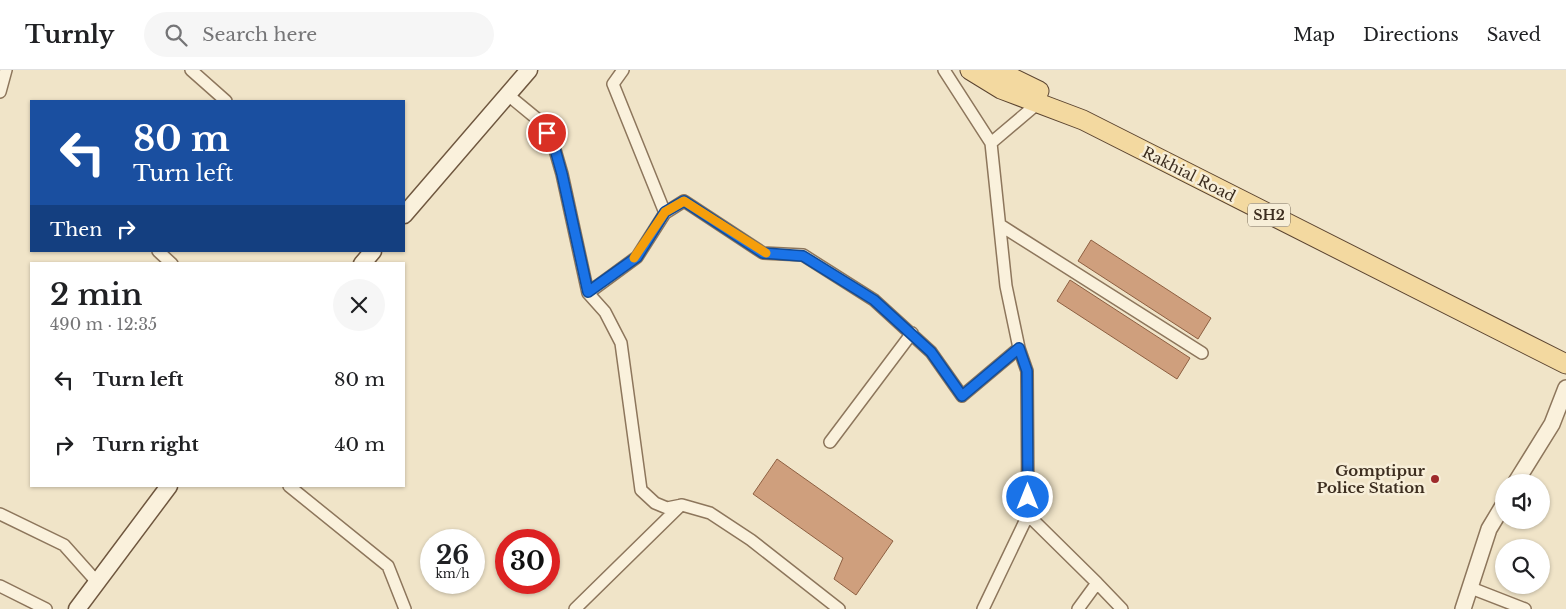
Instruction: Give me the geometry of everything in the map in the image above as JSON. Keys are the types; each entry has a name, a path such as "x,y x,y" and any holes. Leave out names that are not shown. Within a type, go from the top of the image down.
{"main road":[{"path":"405,214 529,70"},
{"name":"Rakhial Road","path":"970,70 1001,89 1083,120 1566,364"},
{"name":"Rakhial Road","path":"996,70 1086,111 1566,354"},
{"path":"364,262 372,252"},
{"path":"77,609 168,487"}],"street":[{"path":"0,92 6,70"},
{"path":"191,70 225,100"},
{"path":"623,70 612,84 665,212"},
{"path":"944,70 991,143 1006,286 1019,348 1027,371 1028,515 983,609"},
{"path":"508,95 542,123 553,142 588,292 605,312 621,343 640,490 655,503 667,508 682,505 710,513 752,540 839,609"},
{"path":"991,143 1037,104"},
{"path":"588,292 637,257 665,212 684,201 763,253 803,256 874,300 931,352 962,396 1019,348"},
{"path":"1000,225 1202,353"},
{"path":"159,252 170,262"},
{"path":"830,442 912,333"},
{"path":"1521,474 1552,424 1566,388"},
{"path":"290,487 388,566 405,609"},
{"path":"575,609 682,505"},
{"path":"0,514 64,545 97,582"},
{"path":"1028,515 1122,609"},
{"path":"1463,609 1489,529 1495,519"},
{"path":"1078,609 1096,583"},
{"path":"0,586 46,609"},
{"path":"1471,588 1525,609"}],"building":[{"path":"1091,240 1211,318 1198,339 1078,261"},
{"path":"1070,280 1190,358 1177,379 1057,301"},
{"path":"777,459 893,541 856,595 834,579 843,558 753,494"}],"slow traffic":[{"path":"634,258 637,257 665,212 684,201 763,253 766,253"}],"place":[{"name":"Gomptipur Police Station","path":"1435,479"}],"route":[{"path":"547,133 553,142 562,174 588,292 637,257 665,212 684,201 763,253 803,256 874,300 931,352 962,396 1019,348 1027,371 1028,497"}]}
